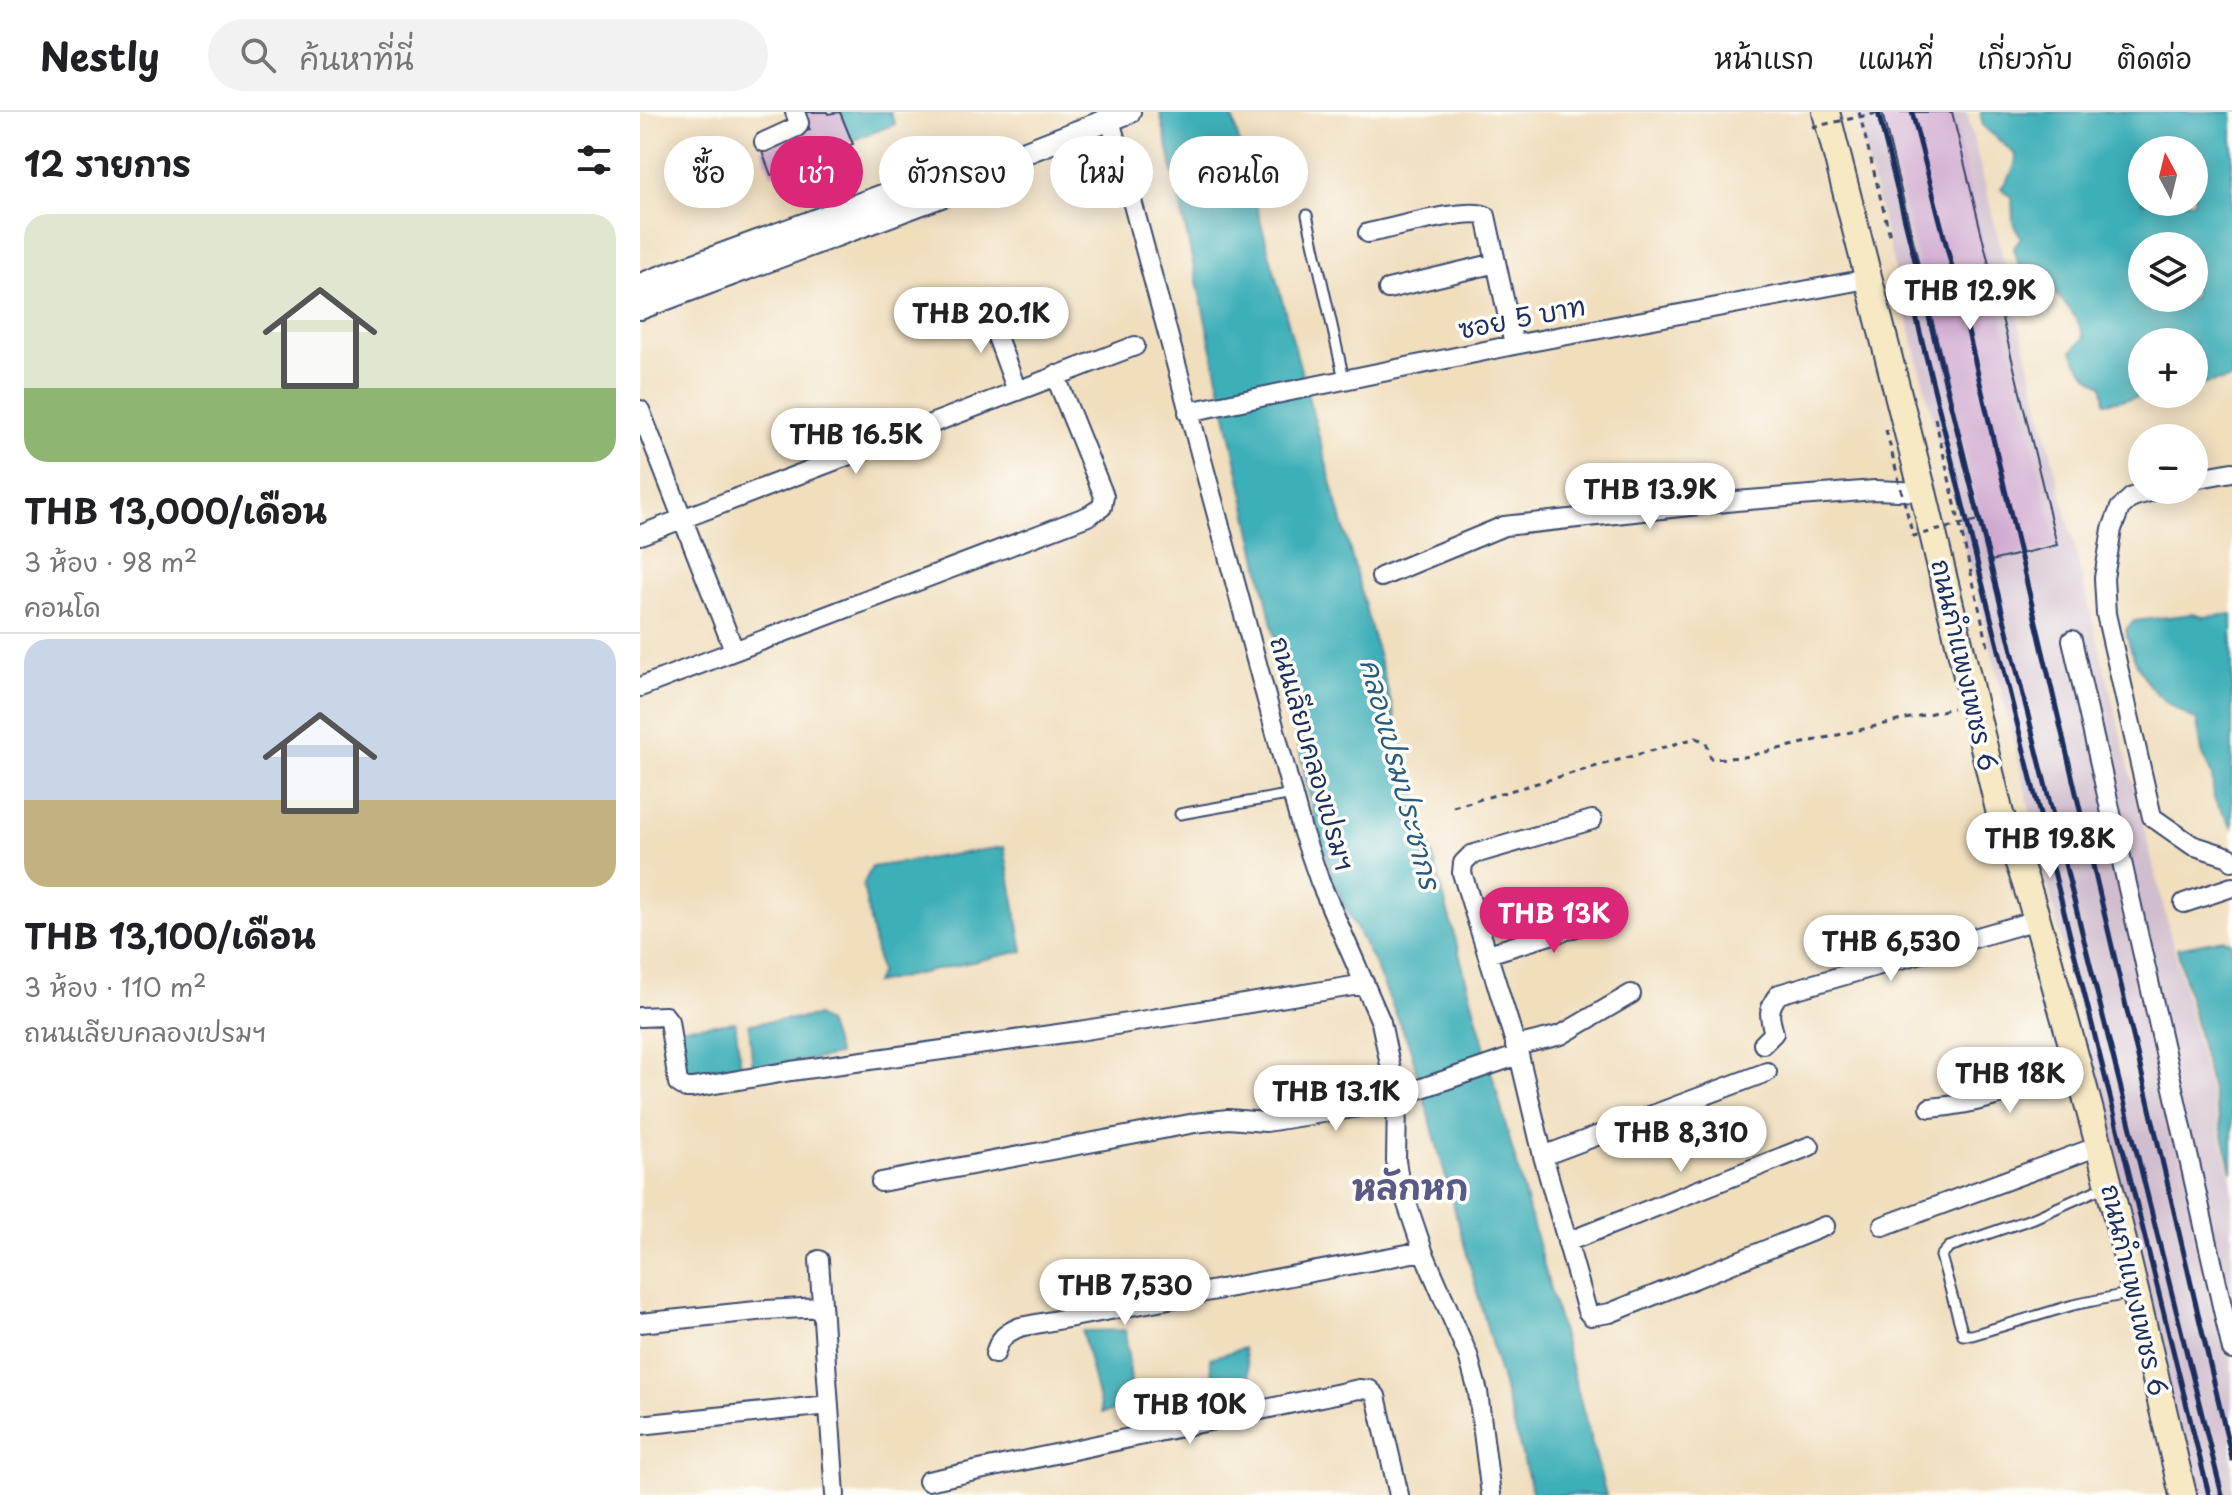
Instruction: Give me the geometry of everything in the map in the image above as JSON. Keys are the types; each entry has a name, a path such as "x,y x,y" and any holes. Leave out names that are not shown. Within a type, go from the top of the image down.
{"main road":[{"name":"ถนนกำแพงเพชร 6","path":"1819,119 1867,279 1923,492 2000,814 2037,920 2078,1066 2183,1495"}],"street":[{"path":"764,142 797,127 799,123 795,112"},
{"path":"1034,148 1116,115"},
{"name":"ถนนเลียบคลองเปรมฯ","path":"1116,115 1188,412 1293,794 1320,882 1381,1022 1405,1094 1396,1161 1406,1208 1468,1355 1478,1392 1491,1495"},
{"path":"640,285 879,197"},
{"path":"640,308 909,208"},
{"path":"1368,233 1461,213 1486,216 1514,345"},
{"path":"1388,289 1496,263"},
{"name":"ซอย 5 บาท","path":"1188,412 1514,345 1867,279"},
{"path":"985,304 1017,391"},
{"path":"640,535 1135,346"},
{"path":"640,687 1088,516 1102,507 1104,496 1055,375"},
{"path":"640,410 734,650"},
{"path":"2208,476 2232,472"},
{"path":"1381,577 1504,526 1782,497 1875,490 1923,492"},
{"path":"2128,501 2120,508 2112,529 2104,578 2106,614 2152,817 2192,845 2229,857 2232,861"},
{"path":"2072,640 2232,1350"},
{"path":"1592,820 1471,855 1463,863 1462,873 1488,954 1587,1311 1591,1316 1598,1317 1825,1226"},
{"path":"2184,903 2231,889"},
{"path":"1488,954 1609,917"},
{"path":"1763,1044 1774,1033 1769,1017 1770,1006 1779,994 2037,920"},
{"path":"640,1017 665,1016 669,1021 676,1078 681,1086 692,1088 1079,1031 1365,984"},
{"path":"881,1182 1195,1123 1228,1119 1266,1122 1372,1105 1561,1035 1631,994"},
{"path":"1930,1108 1996,1098 2078,1066"},
{"path":"1543,1156 1767,1072"},
{"path":"1567,1242 1810,1146"},
{"path":"1883,1226 2099,1146"},
{"path":"995,1354 999,1340 1007,1332 1020,1327 1423,1251"},
{"path":"819,1260 835,1495"},
{"path":"640,1323 822,1307"},
{"path":"928,1481 1359,1389 1370,1390 1376,1396 1399,1495"},
{"path":"640,1425 829,1405"}],"lane":[{"path":"1307,215 1344,379"},
{"path":"1180,814 1293,794"},
{"path":"2109,1184 2034,1218 1949,1247 1941,1256 1963,1335 2073,1305 2135,1292"}],"path":[{"path":"1819,119 1882,112"},
{"path":"1860,114 1890,236"},
{"path":"1935,418 1988,646"},
{"path":"1886,430 1913,536 1981,520"},
{"path":"1453,807 1696,738 1706,742 1711,759 1744,757 1972,703"}],"shaded area":[{"path":"1855,112 1967,112 2232,1184 2232,1495 2194,1495 1996,669"}],"water":[{"path":"840,112 890,112 895,124 863,136 849,136"},
{"path":"1160,112 1231,112 1238,136 1169,136 1169,153"},
{"path":"1980,112 2232,112 2232,379 2208,383 2208,328 2128,328 2128,399 2105,403 2103,385 2084,371 2072,351 2084,338 2075,317 2050,289 2020,270 2014,248 2021,237 2013,222 2012,198 2001,188 2013,169 2016,155 1983,126"},
{"name":"คลองเปรมประชากร","path":"1181,208 1257,208 1606,1495 1533,1495 1410,1047 1374,963 1337,891 1316,826"},
{"path":"2193,614 2203,617 2232,614 2232,827 2214,799 2212,776 2202,752 2197,721 2169,704 2151,687 2135,659 2126,630 2134,621"},
{"path":"1004,847 1023,951 875,983 880,972 863,885 872,867"},
{"path":"2223,939 2232,943 2232,1172 2177,948"},
{"path":"817,1016 828,1024 838,1055 753,1070 749,1024"},
{"path":"735,1022 742,1074 695,1082 683,1076 678,1028"},
{"path":"1125,1330 1134,1407 1102,1413 1082,1331"},
{"path":"1244,1348 1250,1380 1214,1387 1210,1358"}],"building":[{"path":"802,112 840,112 850,136 795,136 810,130"},
{"path":"1882,112 1952,112 2057,545 1991,561"},
{"path":"770,146 770,172 761,149"}],"railway":[{"path":"1878,112 2222,1495"},
{"path":"1912,112 1962,306 2232,1459"},
{"path":"1906,276 2209,1495"}],"district":[{"name":"หลักหก","path":"1410,1188"}]}
